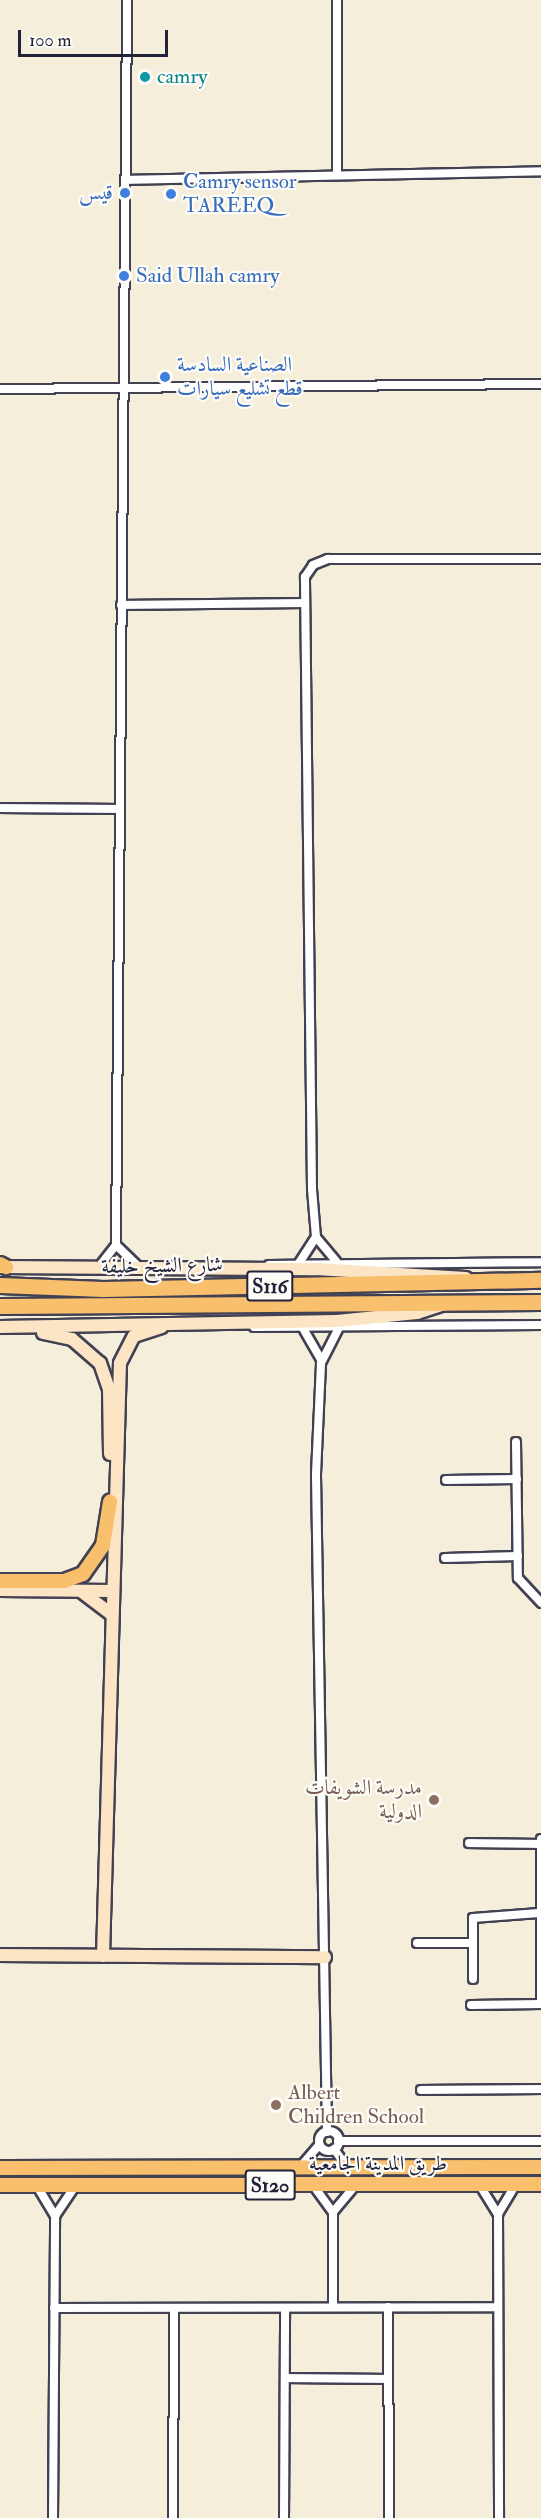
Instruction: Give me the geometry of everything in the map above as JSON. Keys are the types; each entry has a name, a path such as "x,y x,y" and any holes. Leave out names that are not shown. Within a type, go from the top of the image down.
{"highway":[{"name":"شارع الشيخ خليفة","path":"0,1285 103,1289 541,1280"},
{"name":"شارع الشيخ خليفة","path":"0,1306 541,1302"}],"main road":[{"path":"0,1581 64,1581 83,1574 103,1545 110,1502"},
{"path":"0,2162 7,2168"},
{"name":"طريق المدينة الجامعية","path":"7,2168 541,2166"},
{"path":"438,2184 442,2174 477,2167"},
{"name":"طريق المدينة الجامعية","path":"4,2188 76,2185 541,2184"}],"street":[{"path":"96,1270 116,1245 121,605 126,388 127,0"},
{"path":"337,0 337,174"},
{"path":"125,180 541,171"},
{"path":"0,389 541,384"},
{"path":"300,1263 316,1237 302,603 308,570 328,559 541,559"},
{"path":"121,605 302,603"},
{"path":"0,808 119,809"},
{"path":"316,1237 336,1261"},
{"path":"116,1245 142,1269"},
{"path":"262,1269 300,1263 336,1261 541,1262"},
{"path":"2,1266 96,1270 262,1269 442,1273 479,1282"},
{"path":"4,1327 162,1327 396,1316 446,1303"},
{"path":"239,1323 304,1330 541,1325"},
{"path":"4,1327 72,1339 100,1363 109,1389 113,1584"},
{"path":"104,1956 120,1357 134,1336 162,1327"},
{"path":"304,1330 321,1363"},
{"path":"300,2166 319,2145 327,2132 316,1486 321,1363 338,1330"},
{"path":"516,1442 518,1556 521,1585 541,1603"},
{"path":"446,1480 517,1479"},
{"path":"445,1558 518,1556"},
{"path":"0,1590 81,1591 113,1584"},
{"path":"81,1591 112,1614"},
{"path":"470,1843 541,1842 539,1913 541,2004 471,2005"},
{"path":"473,1979 472,1943 477,1915 539,1913"},
{"path":"417,1943 472,1943"},
{"path":"0,1955 325,1957"},
{"path":"421,2090 541,2090"},
{"path":"327,2132 347,2167"},
{"path":"319,2145 541,2141"},
{"path":"479,2184 498,2214"},
{"path":"500,2518 498,2214 516,2184"},
{"path":"55,2216 76,2185"},
{"path":"313,2185 333,2213"},
{"path":"333,2307 333,2213 342,2196 357,2185"},
{"path":"37,2186 55,2216 53,2518"},
{"path":"388,2307 389,2518"},
{"path":"54,2308 498,2307"},
{"path":"173,2518 174,2308"},
{"path":"284,2518 285,2308"},
{"path":"285,2378 388,2379"}],"place":[{"name":"camry","path":"145,77"},
{"name":"قيس","path":"125,193"},
{"name":"Camry sensor TAREEQ","path":"171,194"},
{"name":"Said Ullah camry","path":"124,276"},
{"name":"الصناعية السادسة قطع تشليع سيارات","path":"165,377"},
{"name":"مدرسة الشويفات الدولية","path":"434,1800"},
{"name":"Albert Children School","path":"276,2105"}]}
